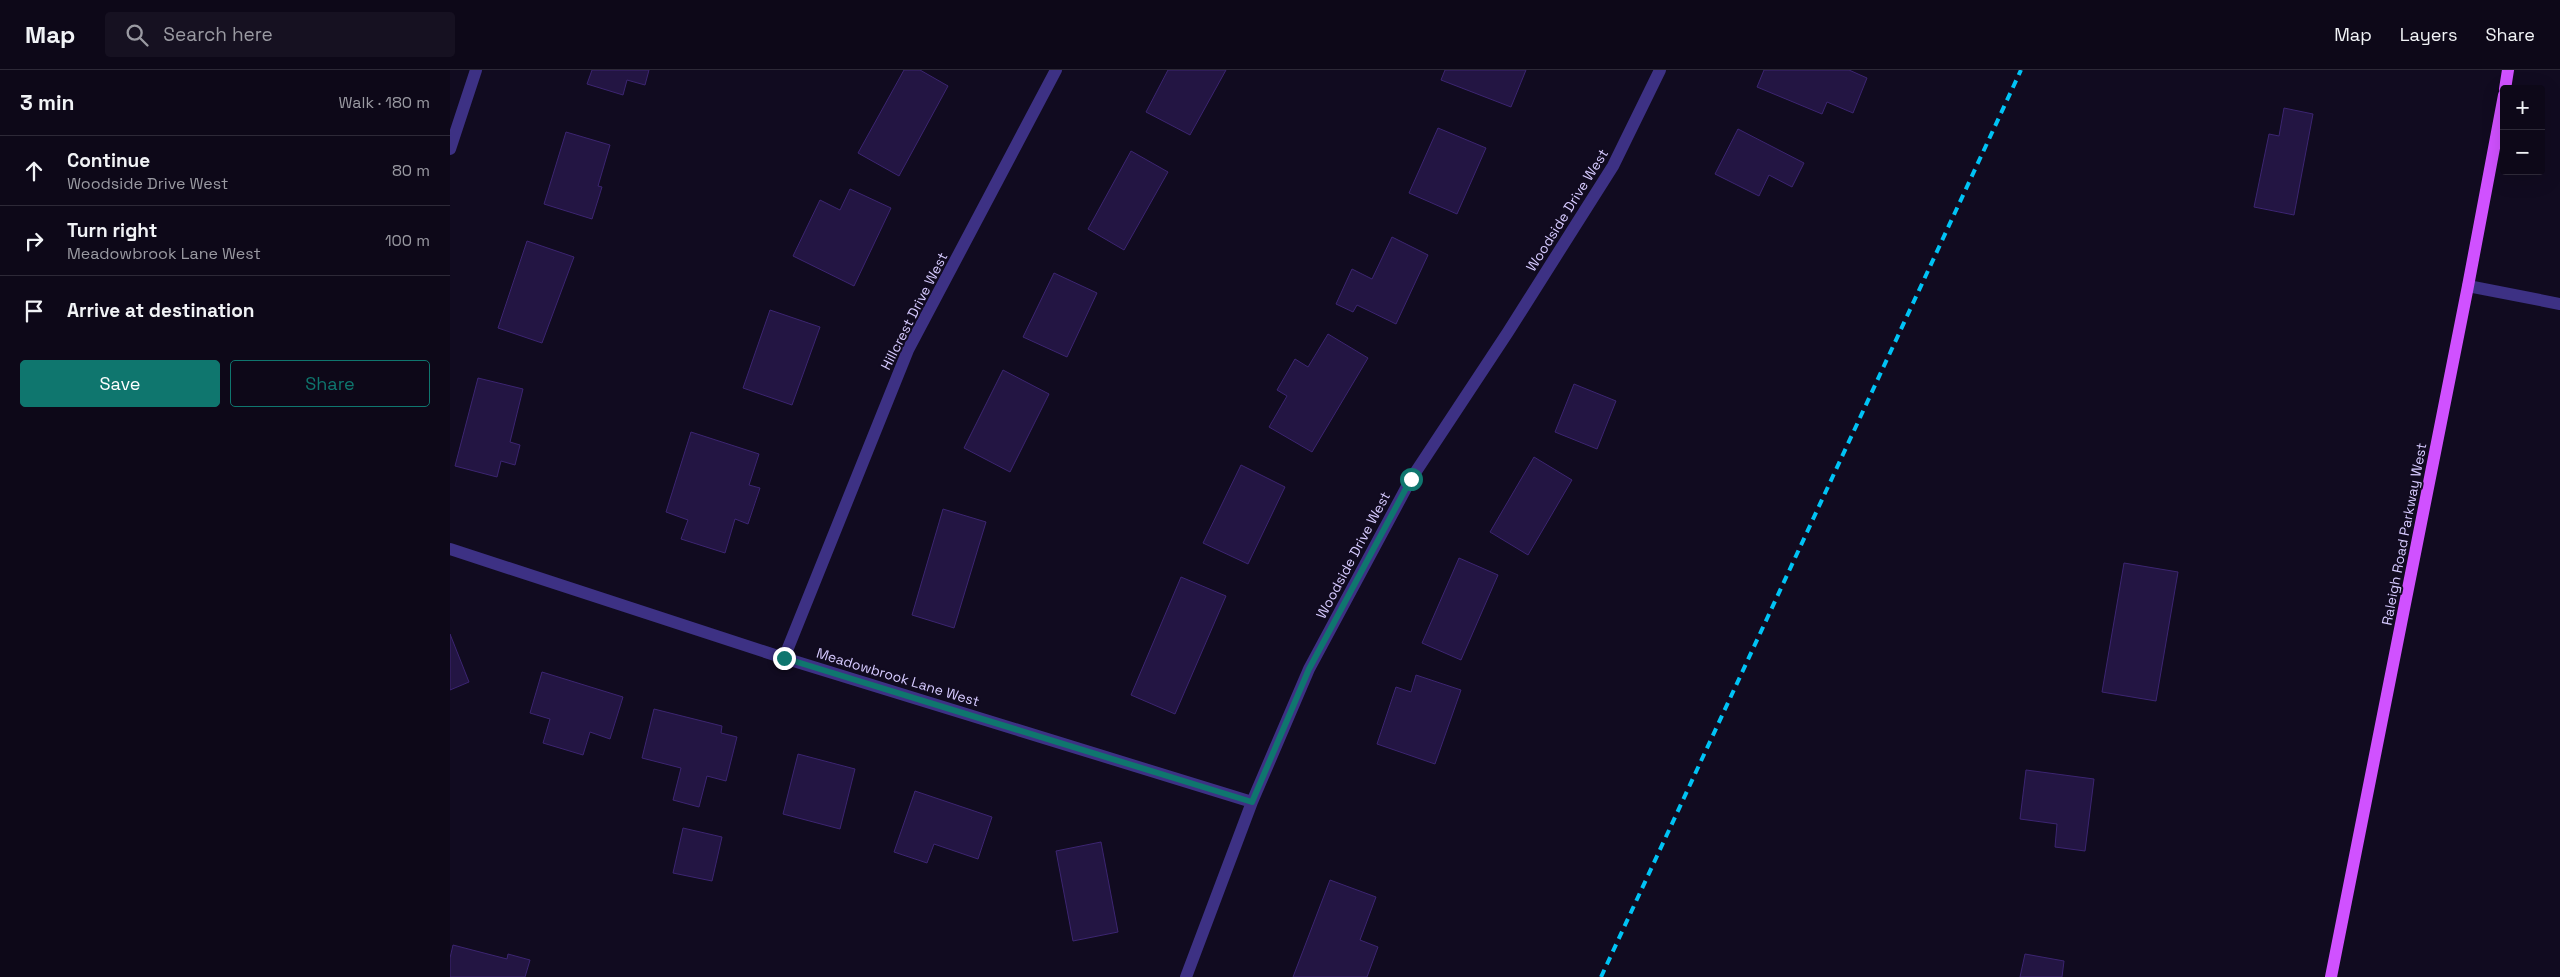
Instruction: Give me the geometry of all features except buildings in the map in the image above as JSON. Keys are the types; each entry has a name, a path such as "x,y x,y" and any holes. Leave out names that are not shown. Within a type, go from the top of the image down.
{"main road":[{"path":"2506,85 2508,70"},
{"name":"Raleigh Road Parkway West","path":"2331,977 2500,117"}],"street":[{"path":"450,149 476,70"},
{"name":"Hillcrest Drive West","path":"784,658 908,350 1056,70"},
{"name":"Woodside Drive West","path":"1186,977 1252,802 1309,669 1411,479 1508,332 1613,166 1660,70"},
{"path":"2468,286 2560,304"},
{"name":"Meadowbrook Lane West","path":"450,548 784,658 1252,802"}],"railway":[{"path":"1601,977 2021,70"}],"route":[{"path":"784,658 1252,802 1309,669 1411,479"}]}
